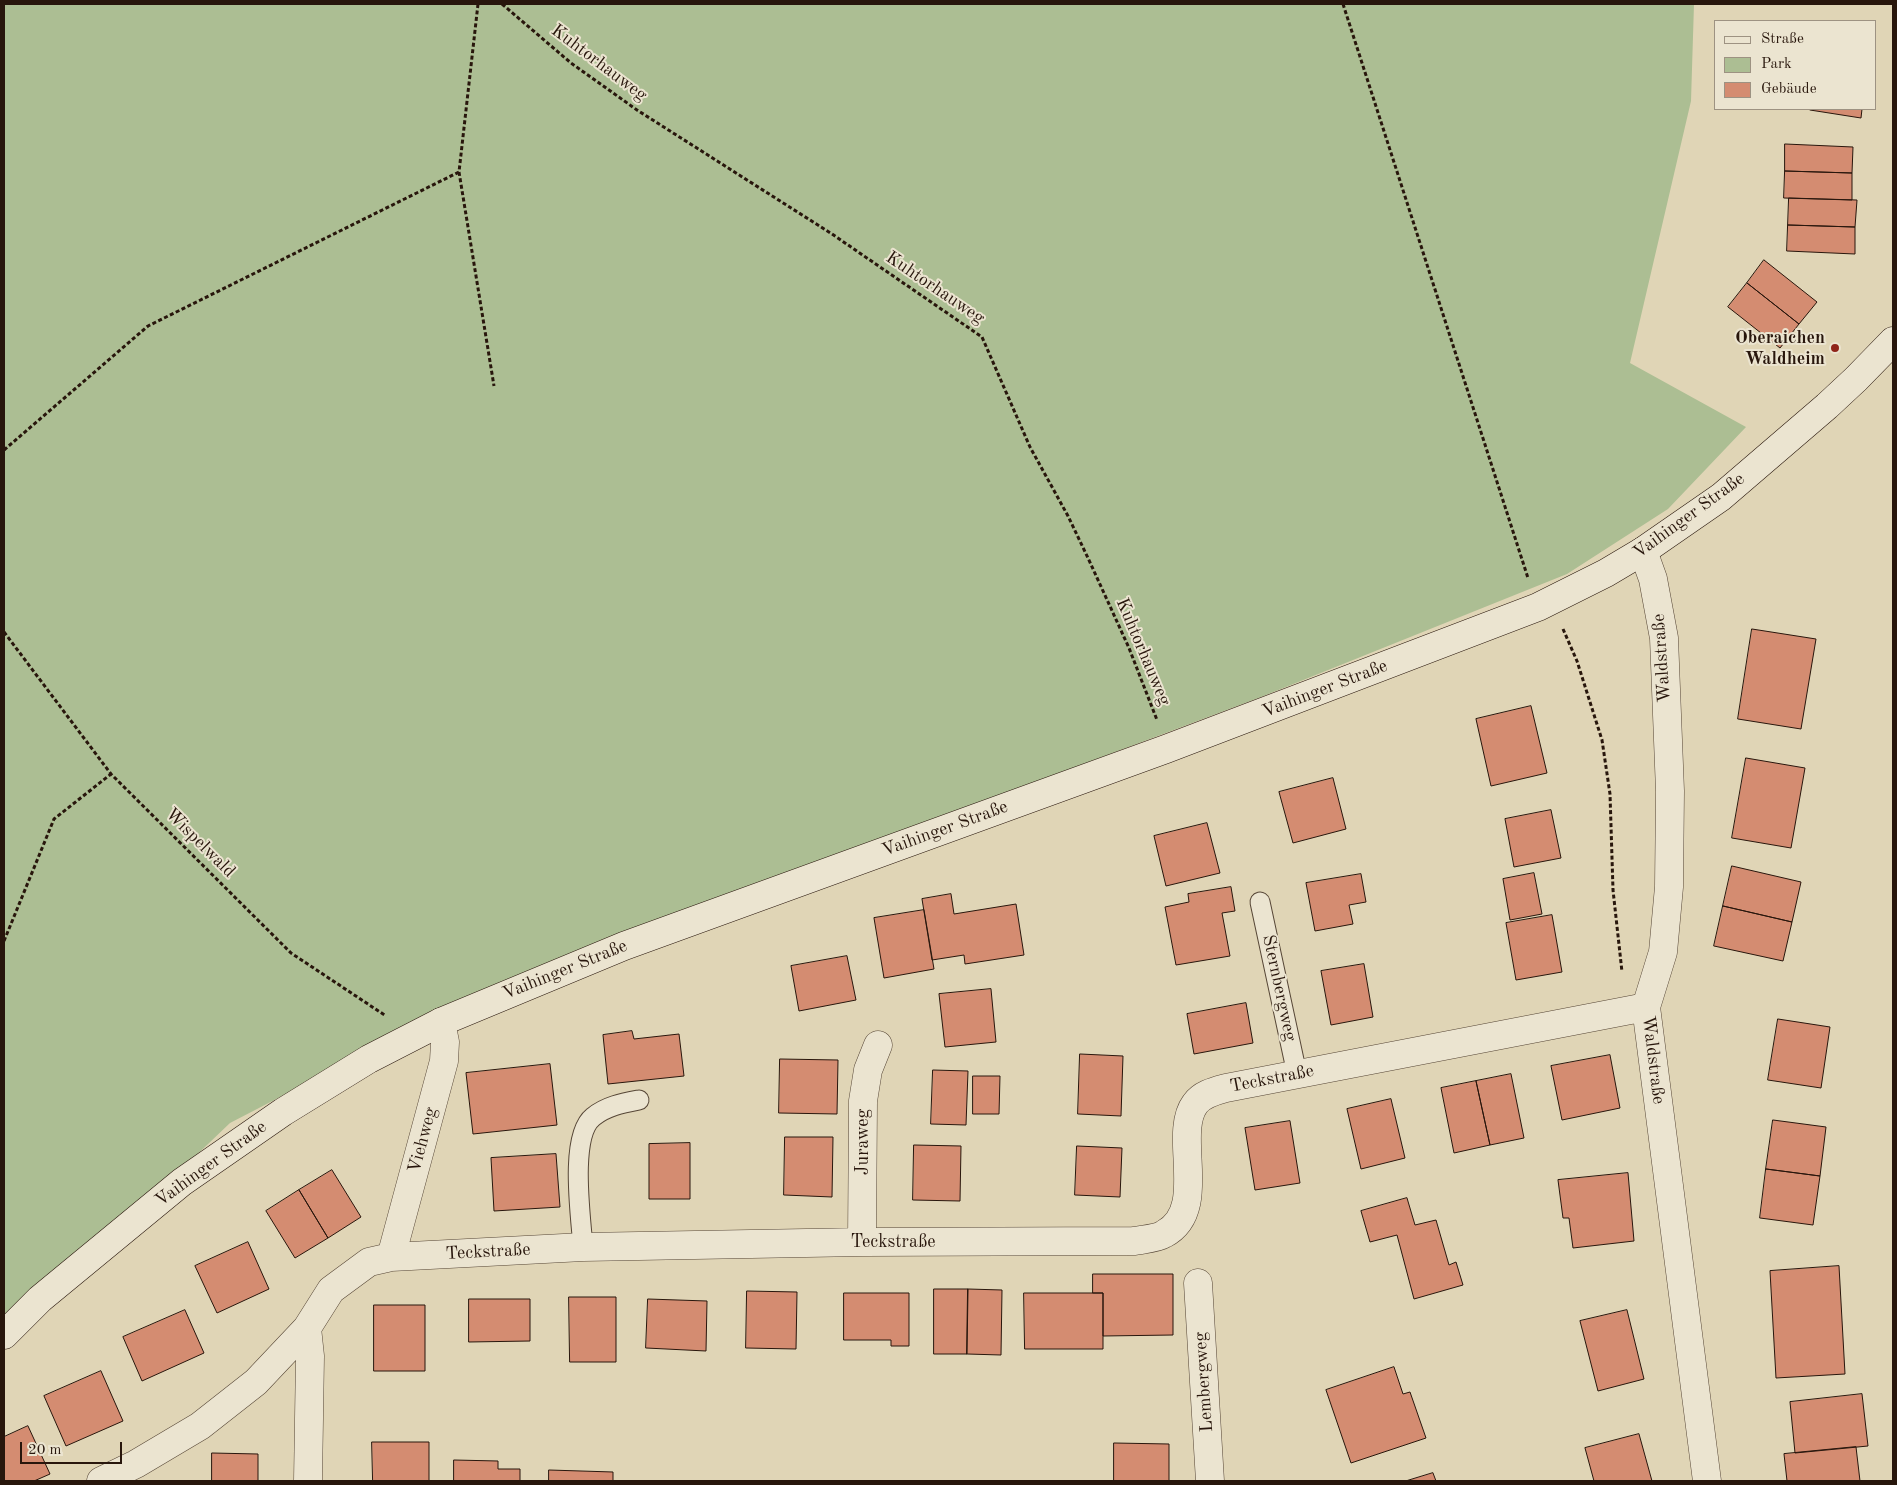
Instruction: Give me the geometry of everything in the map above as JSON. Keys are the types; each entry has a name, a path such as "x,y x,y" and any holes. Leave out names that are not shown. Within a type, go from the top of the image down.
{"street":[{"name":"Vaihinger Straße","path":"4,1335 40,1299 182,1182 283,1112 369,1058 441,1022 624,946 1166,749 1544,604 1643,551 1721,497 1834,400 1893,341"},
{"name":"Waldstraße","path":"1643,551 1654,579 1664,638 1670,792 1669,887 1663,952 1636,1008 1707,1481"},
{"name":"Teckstraße","path":"101,1481 136,1464 200,1426 256,1382 307,1328 331,1290 369,1262 391,1257 583,1247 862,1242 1134,1241 1164,1235 1174,1227 1184,1213 1188,1191 1188,1121 1195,1104 1208,1094 1226,1088 1636,1008"},
{"name":"Viehweg","path":"391,1257 444,1061 446,1042 441,1022"},
{"name":"Juraweg","path":"862,1242 863,1101 868,1070 878,1045"},
{"name":"Lembergweg","path":"1198,1283 1210,1481"},
{"path":"307,1328 310,1356 308,1481"}],"lane":[{"name":"Sternbergweg","path":"1260,902 1297,1074"},
{"path":"583,1247 578,1161 580,1137 591,1117 611,1106 639,1100"}],"path":[{"path":"478,4 459,172 494,386"},
{"name":"Kuhtorhauweg","path":"502,4 571,63 637,110 832,234 982,337 1030,447 1068,516 1129,648 1148,694 1166,749"},
{"path":"1343,4 1544,604 1577,661 1602,740 1610,794 1613,890 1636,1008"},
{"path":"4,450 148,326 459,172"},
{"name":"Wispelwald","path":"4,632 111,774 291,953 412,1036"},
{"path":"4,941 54,819 111,774"}],"green space":[{"path":"4,4 1694,4 1691,101 1630,363 1746,427 1668,509 1567,574 1261,697 649,928 419,1025 230,1123 4,1339"}],"building":[{"path":"1810,110 1862,110 1861,118"},
{"path":"1785,144 1853,147 1852,173 1785,171"},
{"path":"1785,171 1852,173 1852,200 1784,198"},
{"path":"1789,198 1857,200 1855,227 1788,225"},
{"path":"1788,225 1855,227 1855,254 1787,251"},
{"path":"1764,260 1817,302 1799,324 1747,283"},
{"path":"1747,283 1799,324 1780,348 1728,307"},
{"path":"1752,629 1816,639 1801,729 1738,719"},
{"path":"1531,706 1547,773 1491,786 1476,719"},
{"path":"1746,758 1805,768 1791,848 1732,838"},
{"path":"1333,778 1346,829 1293,843 1279,792"},
{"path":"1551,810 1561,858 1514,867 1505,819"},
{"path":"1207,823 1220,873 1166,886 1154,836"},
{"path":"1732,866 1801,882 1792,922 1723,906"},
{"path":"1534,873 1542,914 1510,920 1503,879"},
{"path":"1361,874 1366,902 1349,905 1353,924 1315,931 1306,883"},
{"path":"1231,887 1235,911 1222,913 1230,956 1176,965 1165,907 1189,902 1188,894"},
{"path":"951,894 954,914 1016,904 1024,955 965,964 964,955 932,960 922,899"},
{"path":"1723,906 1792,922 1783,961 1714,946"},
{"path":"924,910 934,969 884,978 874,918"},
{"path":"1552,915 1562,972 1516,980 1506,923"},
{"path":"847,956 856,1000 799,1011 791,966"},
{"path":"1364,964 1373,1017 1331,1025 1321,971"},
{"path":"991,989 996,1042 945,1047 939,994"},
{"path":"1246,1003 1253,1043 1194,1054 1187,1014"},
{"path":"1778,1019 1830,1027 1821,1088 1768,1080"},
{"path":"632,1031 634,1039 679,1034 684,1076 608,1084 603,1035"},
{"path":"1080,1054 1123,1056 1121,1116 1078,1114"},
{"path":"1610,1055 1620,1108 1562,1120 1551,1066"},
{"path":"780,1059 838,1060 837,1114 779,1113"},
{"path":"550,1064 557,1125 473,1134 466,1073"},
{"path":"933,1070 968,1071 966,1125 931,1124"},
{"path":"1511,1074 1524,1138 1490,1145 1476,1081"},
{"path":"973,1076 1000,1076 999,1114 973,1114"},
{"path":"1476,1081 1490,1145 1454,1153 1441,1088"},
{"path":"1391,1099 1405,1158 1361,1169 1347,1109"},
{"path":"1773,1120 1826,1127 1820,1176 1766,1169"},
{"path":"1290,1121 1300,1183 1255,1190 1245,1128"},
{"path":"785,1137 833,1137 832,1197 784,1195"},
{"path":"690,1143 690,1199 649,1199 649,1144"},
{"path":"914,1145 961,1146 960,1201 913,1200"},
{"path":"1077,1146 1122,1148 1120,1197 1075,1195"},
{"path":"556,1154 560,1207 494,1211 491,1158"},
{"path":"1766,1169 1820,1176 1813,1225 1760,1218"},
{"path":"332,1170 361,1217 328,1238 299,1190"},
{"path":"1628,1173 1634,1241 1573,1248 1569,1218 1563,1218 1558,1180"},
{"path":"299,1190 328,1238 295,1258 266,1211"},
{"path":"1407,1198 1415,1225 1436,1220 1449,1265 1456,1262 1463,1285 1414,1299 1397,1235 1370,1242 1361,1211"},
{"path":"248,1242 269,1289 217,1313 195,1266"},
{"path":"1839,1266 1845,1374 1776,1378 1770,1271"},
{"path":"1093,1274 1173,1274 1173,1335 1103,1336 1103,1293 1093,1293"},
{"path":"934,1289 968,1289 967,1354 934,1354"},
{"path":"968,1289 1002,1290 1001,1355 967,1354"},
{"path":"747,1291 797,1292 796,1349 746,1348"},
{"path":"844,1293 909,1293 909,1346 891,1346 891,1340 844,1340"},
{"path":"1024,1293 1103,1293 1103,1349 1025,1349"},
{"path":"569,1297 616,1297 616,1362 570,1362"},
{"path":"469,1299 530,1299 530,1341 469,1342"},
{"path":"648,1299 707,1301 706,1351 646,1348"},
{"path":"374,1305 425,1305 425,1371 374,1371"},
{"path":"185,1310 204,1353 142,1381 123,1337"},
{"path":"1627,1310 1644,1379 1598,1391 1580,1321"},
{"path":"1394,1367 1403,1394 1410,1392 1426,1438 1351,1463 1326,1390"},
{"path":"101,1371 123,1421 66,1446 44,1396"},
{"path":"1862,1394 1868,1446 1795,1453 1790,1402"},
{"path":"28,1426 50,1474 34,1481 4,1481 4,1437"},
{"path":"1639,1434 1652,1481 1594,1481 1585,1448"},
{"path":"372,1442 429,1442 429,1481 373,1481"},
{"path":"1114,1443 1169,1444 1169,1481 1114,1481"},
{"path":"1856,1447 1860,1481 1787,1481 1784,1454"},
{"path":"212,1453 258,1454 258,1481 212,1481"},
{"path":"454,1460 498,1461 498,1469 520,1469 520,1481 454,1481"},
{"path":"549,1470 613,1472 613,1481 549,1481"},
{"path":"1433,1473 1436,1481 1406,1481"}],"place":[{"name":"Oberaichen Waldheim","path":"1835,348"}]}
